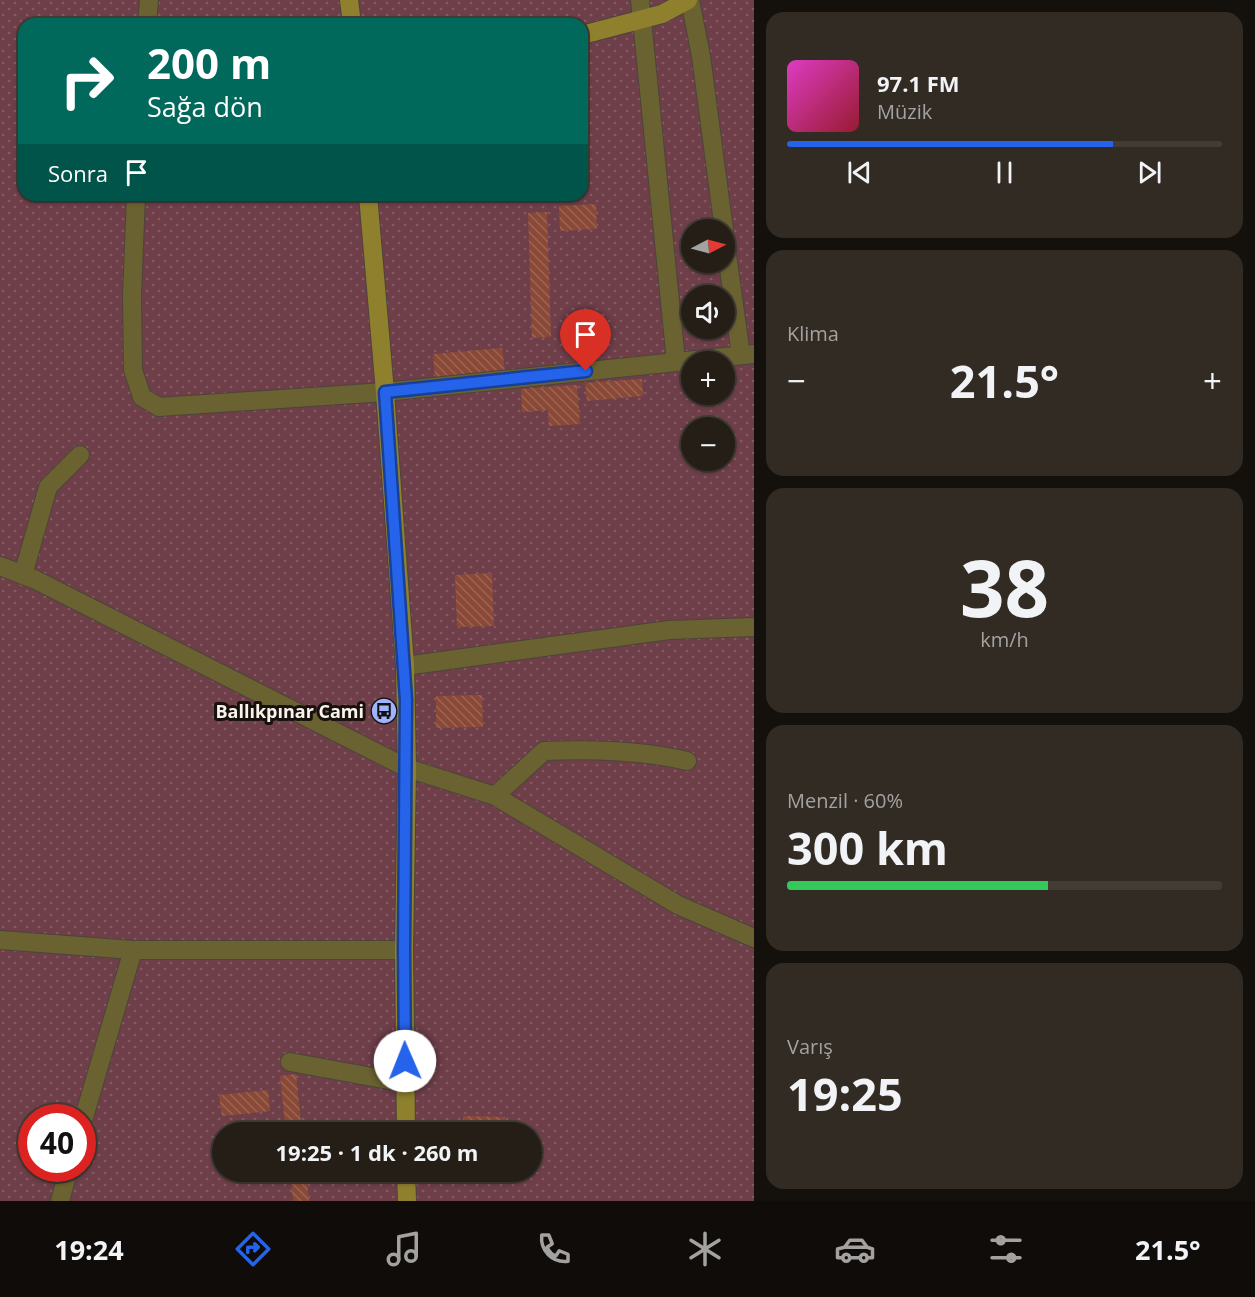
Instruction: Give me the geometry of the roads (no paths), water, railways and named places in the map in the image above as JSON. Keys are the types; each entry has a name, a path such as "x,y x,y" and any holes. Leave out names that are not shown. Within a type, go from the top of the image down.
{"street":[{"path":"148,18 149,0"},
{"path":"349,0 351,18"},
{"path":"640,0 676,362"},
{"path":"588,33 662,14 689,0 701,56 722,219"},
{"path":"136,201 132,296 133,370 142,397 159,407 385,392 747,355 732,273"},
{"path":"369,201 405,666 407,768 404,950 406,1122"},
{"path":"23,575 48,487 80,454"},
{"path":"0,566 36,580 407,768 495,796 678,905 754,938"},
{"path":"405,666 669,630 754,627"},
{"path":"495,796 544,751 584,749 665,756 687,761"},
{"path":"0,940 133,950 404,950"},
{"path":"88,1104 133,950"},
{"path":"290,1062 405,1083"},
{"path":"60,1201 65,1182"},
{"path":"406,1182 407,1201"}],"place":[{"name":"Ballıkpınar Cami","path":"384,711"}]}
